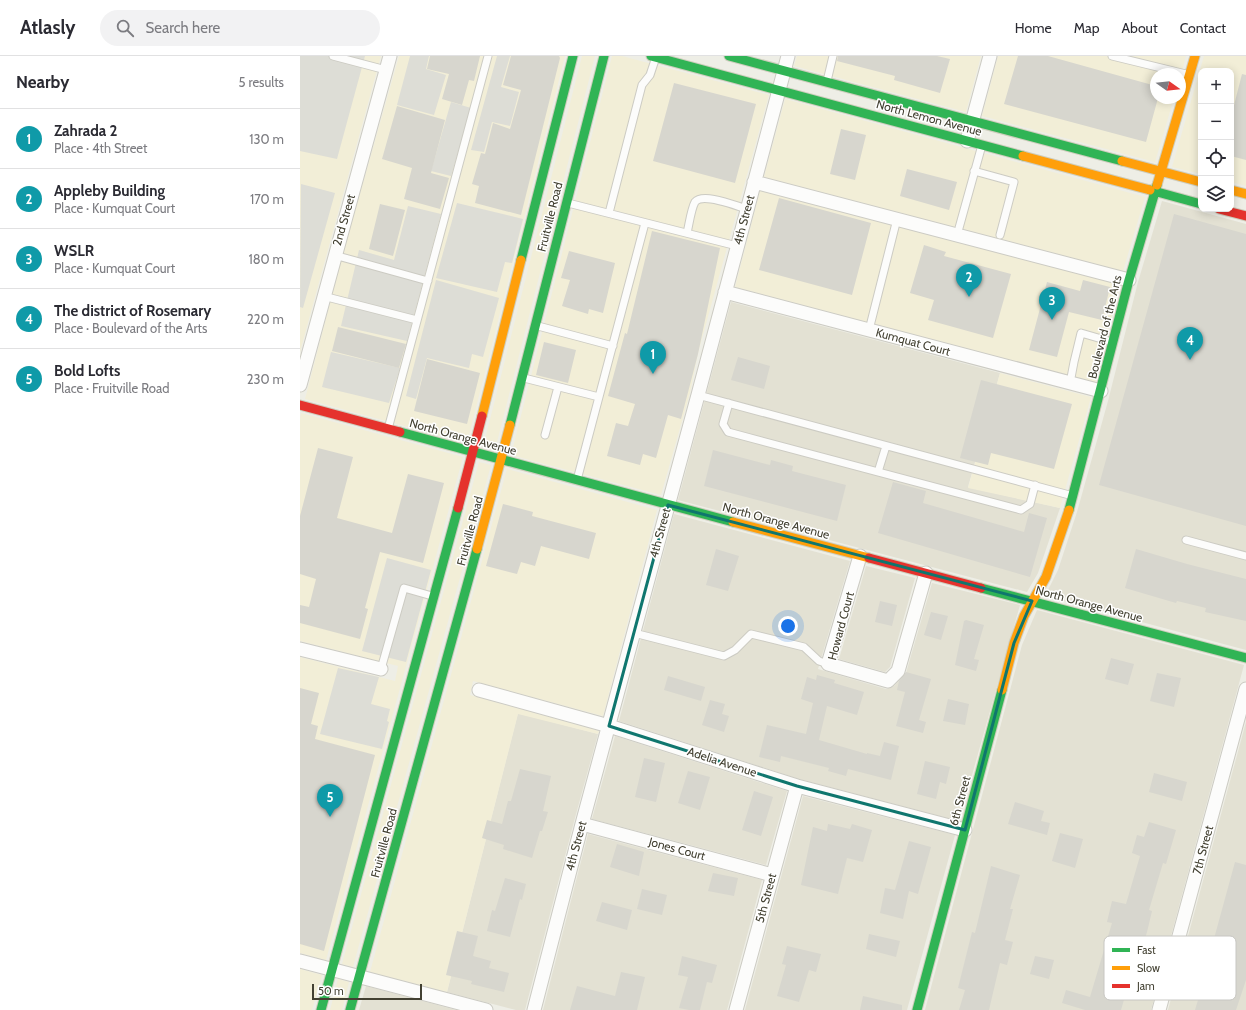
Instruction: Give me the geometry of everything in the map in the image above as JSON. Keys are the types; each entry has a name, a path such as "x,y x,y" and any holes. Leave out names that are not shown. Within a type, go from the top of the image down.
{"street":[{"name":"2nd Street","path":"300,385 334,255 390,56"},
{"name":"Fruitville Road","path":"321,1010 473,452 573,56"},
{"name":"Fruitville Road","path":"350,1010 442,680 501,460 604,56"},
{"path":"729,56 1198,181"},
{"name":"4th Street","path":"534,1010 582,824 788,56"},
{"path":"967,141 990,56"},
{"name":"Boulevard of the Arts","path":"1032,601 1050,567 1066,521 1130,280 1195,56"},
{"name":"North Lemon Avenue","path":"653,57 1198,203"},
{"path":"754,182 1130,280"},
{"path":"1234,191 1246,194"},
{"path":"1231,212 1246,216"},
{"name":"Kumquat Court","path":"725,292 1101,391"},
{"name":"North Orange Avenue","path":"300,405 668,505 1246,658"},
{"name":"Howard Court","path":"860,556 828,664 888,681 898,671 926,573"},
{"name":"6th Street","path":"917,1010 1014,643 1024,616 1032,601"},
{"path":"300,649 381,670"},
{"name":"7th Street","path":"1179,936 1246,689"},
{"name":"Adelia Avenue","path":"479,690 609,726 797,786 965,830"},
{"name":"5th Street","path":"736,1010 797,786"},
{"name":"Jones Court","path":"582,824 772,875"},
{"path":"300,961 486,1010"},
{"name":"7th Street","path":"1159,1010 1162,1000"}],"lane":[{"path":"333,56 386,70"},
{"path":"388,429 488,56"},
{"path":"826,83 833,56"},
{"path":"1112,56 1132,58 1190,75"},
{"path":"609,213 642,85 650,75 653,57"},
{"path":"959,228 982,145"},
{"path":"974,171 1014,182 1000,235"},
{"path":"687,233 695,203 700,199 709,198 747,208"},
{"path":"566,202 737,246"},
{"path":"869,330 897,219"},
{"path":"577,480 645,223"},
{"path":"334,255 428,281"},
{"path":"324,296 417,320"},
{"path":"536,326 613,346"},
{"path":"1070,383 1081,333 1114,342"},
{"path":"522,377 599,397"},
{"path":"545,435 558,387"},
{"path":"698,395 1073,496"},
{"path":"729,403 723,424 728,432 1021,510 1030,504 1035,485"},
{"path":"878,472 886,446"},
{"path":"1186,540 1246,556"},
{"path":"381,670 404,588 434,596"},
{"path":"634,633 724,656 735,650 751,634 804,647 819,661 828,664"}],"highlighted area":[{"path":"668,505 1032,601 1014,643 965,830 797,786 609,726"}],"shaded area":[{"path":"300,56 381,56 300,352"},
{"path":"300,56 365,56 337,159 300,151"},
{"path":"399,56 565,56 467,443 305,399 342,257"},
{"path":"410,56 429,56 426,69 446,75 434,115 397,105"},
{"path":"497,56 510,56 501,87 519,92 510,126 492,122 484,152 471,150"},
{"path":"582,56 595,56 495,450 483,447"},
{"path":"612,56 622,56 769,95 698,353 690,393 661,495 511,455"},
{"path":"797,56 981,56 966,112 794,66"},
{"path":"998,56 1186,56 1183,68 1150,68 1150,104 1172,104 1155,162 982,116"},
{"path":"1204,56 1246,56 1246,186 1234,183 1234,68 1201,68"},
{"path":"1198,77 1198,173 1172,167"},
{"path":"785,99 1145,197 1123,271 764,177"},
{"path":"451,102 471,108 451,176 431,171"},
{"path":"301,184 335,193 303,308 300,307"},
{"path":"760,191 1120,285 1095,382 735,287"},
{"path":"1162,201 1246,224 1246,650 1045,596 1058,570 1077,512 1108,401 1138,282"},
{"path":"457,203 523,219 512,263 505,262 497,292 436,278"},
{"path":"408,206 441,214 407,341 341,326 359,250 394,260"},
{"path":"436,280 499,298 483,357 472,354 469,368 427,358 416,399 406,396"},
{"path":"731,302 1000,373 968,487 1060,508 1038,573 1027,592 678,500"},
{"path":"331,352 400,368 389,403 322,387"},
{"path":"1000,373 1091,397 1060,508 968,488"},
{"path":"301,413 463,457 326,960 300,953 300,657 395,681 398,666 300,641"},
{"path":"479,462 491,465 353,967 342,964"},
{"path":"507,469 657,510 603,716 473,681 470,695 599,731 598,734 518,714 447,992 370,972"},
{"path":"674,514 850,561 818,669 886,689 894,686 906,673 932,583 1020,605 959,821 799,779 619,721"},
{"path":"387,558 431,570 406,662 362,651"},
{"path":"866,566 915,578 890,667 885,672 839,659"},
{"path":"1037,610 1244,665 1171,936 1104,936 1104,1000 1154,1000 1151,1010 925,1010 1022,645"},
{"path":"338,668 379,677 371,704 390,709 387,721 389,722 382,749 320,734"},
{"path":"518,713 598,734 525,1010 516,1010 447,992"},
{"path":"1246,722 1246,1010 1168,1010 1171,1000 1236,1000 1236,936 1188,936"},
{"path":"615,736 787,791 766,865 592,819"},
{"path":"803,796 955,835 907,1010 745,1010"},
{"path":"588,834 762,880 727,1010 543,1010"},
{"path":"300,969 322,975 312,1010 300,1010"},
{"path":"338,979 349,982 342,1010 330,1010"},
{"path":"366,986 456,1010 359,1010"}],"building":[{"path":"430,56 480,56 474,81 469,80 462,105 442,99 449,74 427,69"},
{"path":"511,56 559,56 560,58 521,215 475,203 479,186 472,184 481,153 485,154 493,123 510,129 521,90 503,85"},
{"path":"838,56 937,56 950,59 940,93 894,80 895,76 837,61"},
{"path":"1018,56 1048,56 1150,84 1150,104 1156,104 1146,142 1004,104"},
{"path":"1242,74 1246,75 1246,160 1234,157 1234,105"},
{"path":"674,83 756,104 735,183 653,161"},
{"path":"397,106 445,120 431,173 449,178 440,209 404,199 412,168 382,159"},
{"path":"841,129 866,135 855,180 830,174"},
{"path":"907,169 957,182 949,210 900,196"},
{"path":"779,198 871,223 852,295 759,270"},
{"path":"380,204 405,210 393,256 369,249"},
{"path":"1174,214 1246,234 1246,526 1099,485"},
{"path":"652,231 720,248 698,354 681,419 668,415 656,458 643,454 640,465 607,456 616,423 628,426 635,404 608,396 625,333 627,334"},
{"path":"924,245 946,252 944,256 1011,274 993,338 928,320 934,300 910,293"},
{"path":"569,251 615,263 603,313 589,309 588,314 562,306 570,280 561,278"},
{"path":"1083,280 1110,287 1102,320 1069,312 1057,357 1029,350 1047,282 1080,291"},
{"path":"338,327 406,344 399,368 332,351"},
{"path":"544,342 576,350 568,383 536,375"},
{"path":"738,357 770,366 764,389 731,380"},
{"path":"427,359 480,373 467,424 414,411"},
{"path":"981,380 1072,404 1054,469 991,453 988,465 960,458"},
{"path":"318,448 353,457 337,518 392,533 408,474 444,483 423,563 380,552 365,608 368,609 360,639 300,623 300,605 309,607 316,579 300,574 300,516"},
{"path":"713,450 770,465 771,460 793,466 792,471 846,485 837,521 704,486"},
{"path":"893,482 926,491 923,503 1024,532 1029,513 1047,518 1030,577 878,533"},
{"path":"503,504 533,512 532,516 596,533 589,559 541,546 535,566 521,562 517,574 486,566"},
{"path":"716,549 739,556 728,591 706,585"},
{"path":"1136,549 1246,579 1246,621 1205,612 1206,608 1177,601 1176,603 1125,588"},
{"path":"880,601 897,605 892,626 875,622"},
{"path":"931,612 948,616 941,640 924,635"},
{"path":"966,620 984,625 974,659 979,660 976,671 955,665 964,621"},
{"path":"1111,658 1134,664 1128,685 1105,679"},
{"path":"906,672 931,679 919,720 926,722 923,733 896,726 905,692 897,690 899,681"},
{"path":"1157,673 1181,678 1174,707 1150,701"},
{"path":"817,675 835,680 834,683 864,692 857,715 827,706 819,740 867,754 880,756 884,742 899,746 891,780 848,769 846,776 828,771 829,768 781,756 780,762 759,757 767,725 806,734 813,703 801,699 807,677 816,680"},
{"path":"668,676 705,687 701,701 664,690"},
{"path":"300,688 319,693 311,724 318,726 315,739 375,755 324,951 300,944"},
{"path":"948,699 969,704 965,725 943,721"},
{"path":"710,700 725,704 722,714 729,716 724,732 702,725"},
{"path":"644,758 665,763 656,802 635,797"},
{"path":"925,761 950,767 946,784 940,782 936,799 917,794"},
{"path":"520,769 551,776 543,811 548,812 542,831 540,831 532,858 503,849 504,845 482,838 487,820 502,824 508,801 511,801"},
{"path":"688,771 710,777 700,810 678,803"},
{"path":"1154,773 1187,782 1182,801 1149,792"},
{"path":"754,791 773,797 761,836 742,830"},
{"path":"1015,802 1044,811 1041,821 1050,823 1047,835 1008,824"},
{"path":"1149,822 1176,830 1166,864 1163,863 1149,910 1152,911 1146,936 1108,936 1112,923 1107,922 1112,901 1126,904 1140,856 1132,853 1137,835 1144,837"},
{"path":"828,824 850,829 852,824 872,830 863,862 847,858 838,894 801,885 813,827 827,831"},
{"path":"1060,833 1083,839 1075,868 1052,861"},
{"path":"909,841 931,847 918,894 909,891 903,919 880,913 885,888 895,890"},
{"path":"617,844 644,852 639,876 610,867"},
{"path":"1235,862 1246,865 1246,980 1236,1010 1195,1010 1198,1000 1236,1000 1236,936 1215,936"},
{"path":"991,866 1020,875 1010,909 1013,909 1005,940 1013,942 1007,965 1000,963 989,1010 959,1010 965,990 958,988 972,932 975,933"},
{"path":"713,873 738,878 734,896 708,891"},
{"path":"505,878 526,884 522,900 520,899 510,937 487,931 492,910 495,911"},
{"path":"642,889 667,895 662,915 637,909"},
{"path":"602,902 632,910 627,930 596,921"},
{"path":"457,931 478,936 473,956 491,961 489,968 509,973 504,992 471,984 472,981 446,975"},
{"path":"869,934 900,941 896,957 866,949"},
{"path":"787,946 821,954 816,972 809,970 799,1002 777,996 786,965 782,964"},
{"path":"1104,950 1104,1000 1124,1000 1121,1010 1085,1010 1062,1003 1066,990 1090,997"},
{"path":"682,956 717,965 712,983 707,982 700,1010 679,1008 688,977 678,975"},
{"path":"1035,956 1054,960 1049,979 1030,974"},
{"path":"621,972 645,977 637,1010 570,1010 577,986 615,996"},
{"path":"863,996 902,1005 902,1010 860,1010"}],"traffic: fast":[{"path":"521,260 573,56"},
{"path":"510,425 604,56"},
{"path":"651,56 1023,156"},
{"path":"729,56 1122,161"},
{"path":"1069,510 1129,280 1157,185"},
{"path":"1150,190 1198,203"},
{"path":"400,432 733,522"},
{"path":"321,1010 458,508"},
{"path":"350,1010 477,549"},
{"path":"981,588 1246,658"},
{"path":"917,1010 1002,690"}],"traffic: slow":[{"path":"1157,185 1195,56"},
{"path":"1023,156 1150,190"},
{"path":"1122,161 1198,181"},
{"path":"1234,191 1246,194"},
{"path":"482,416 521,260"},
{"path":"477,549 510,425"},
{"path":"1002,690 1014,643 1024,616 1046,577 1069,510"},
{"path":"733,522 869,558"}],"traffic: jam":[{"path":"1231,212 1246,216"},
{"path":"300,405 400,432"},
{"path":"458,508 482,416"},
{"path":"869,558 981,588"}],"place":[{"name":"Appleby Building","path":"969,297"},
{"name":"WSLR","path":"1052,320"},
{"name":"The district of Rosemary","path":"1190,360"},
{"name":"Zahrada 2","path":"653,374"},
{"name":"Bold Lofts","path":"330,817"}]}
